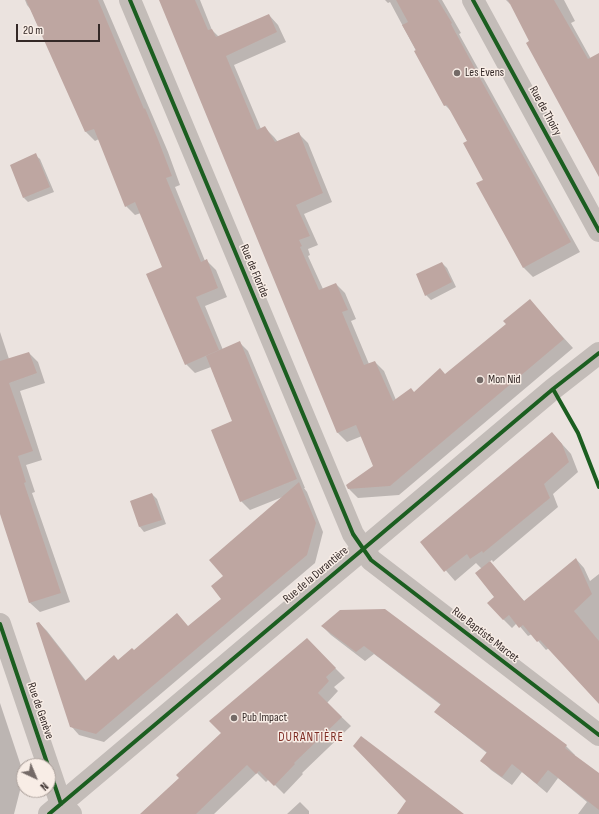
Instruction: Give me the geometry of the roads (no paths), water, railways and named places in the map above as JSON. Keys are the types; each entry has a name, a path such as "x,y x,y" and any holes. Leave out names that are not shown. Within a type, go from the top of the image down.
{"street":[{"name":"Rue de Floride","path":"130,0 352,534 362,549"},
{"name":"Rue de Thoiry","path":"473,0 599,231"},
{"name":"Rue de la Durantière","path":"60,811 362,549 553,389 599,353"},
{"name":"Rue Baptiste Marcet","path":"362,549 371,560 599,735"},
{"name":"Rue de Genève","path":"0,624 60,811"}],"place":[{"name":"Les Evens","path":"457,73"},
{"name":"Mon Nid","path":"480,380"},
{"name":"Pub Impact","path":"234,718"}],"district":[{"name":"DURANTIÈRE","path":"311,738"}]}
